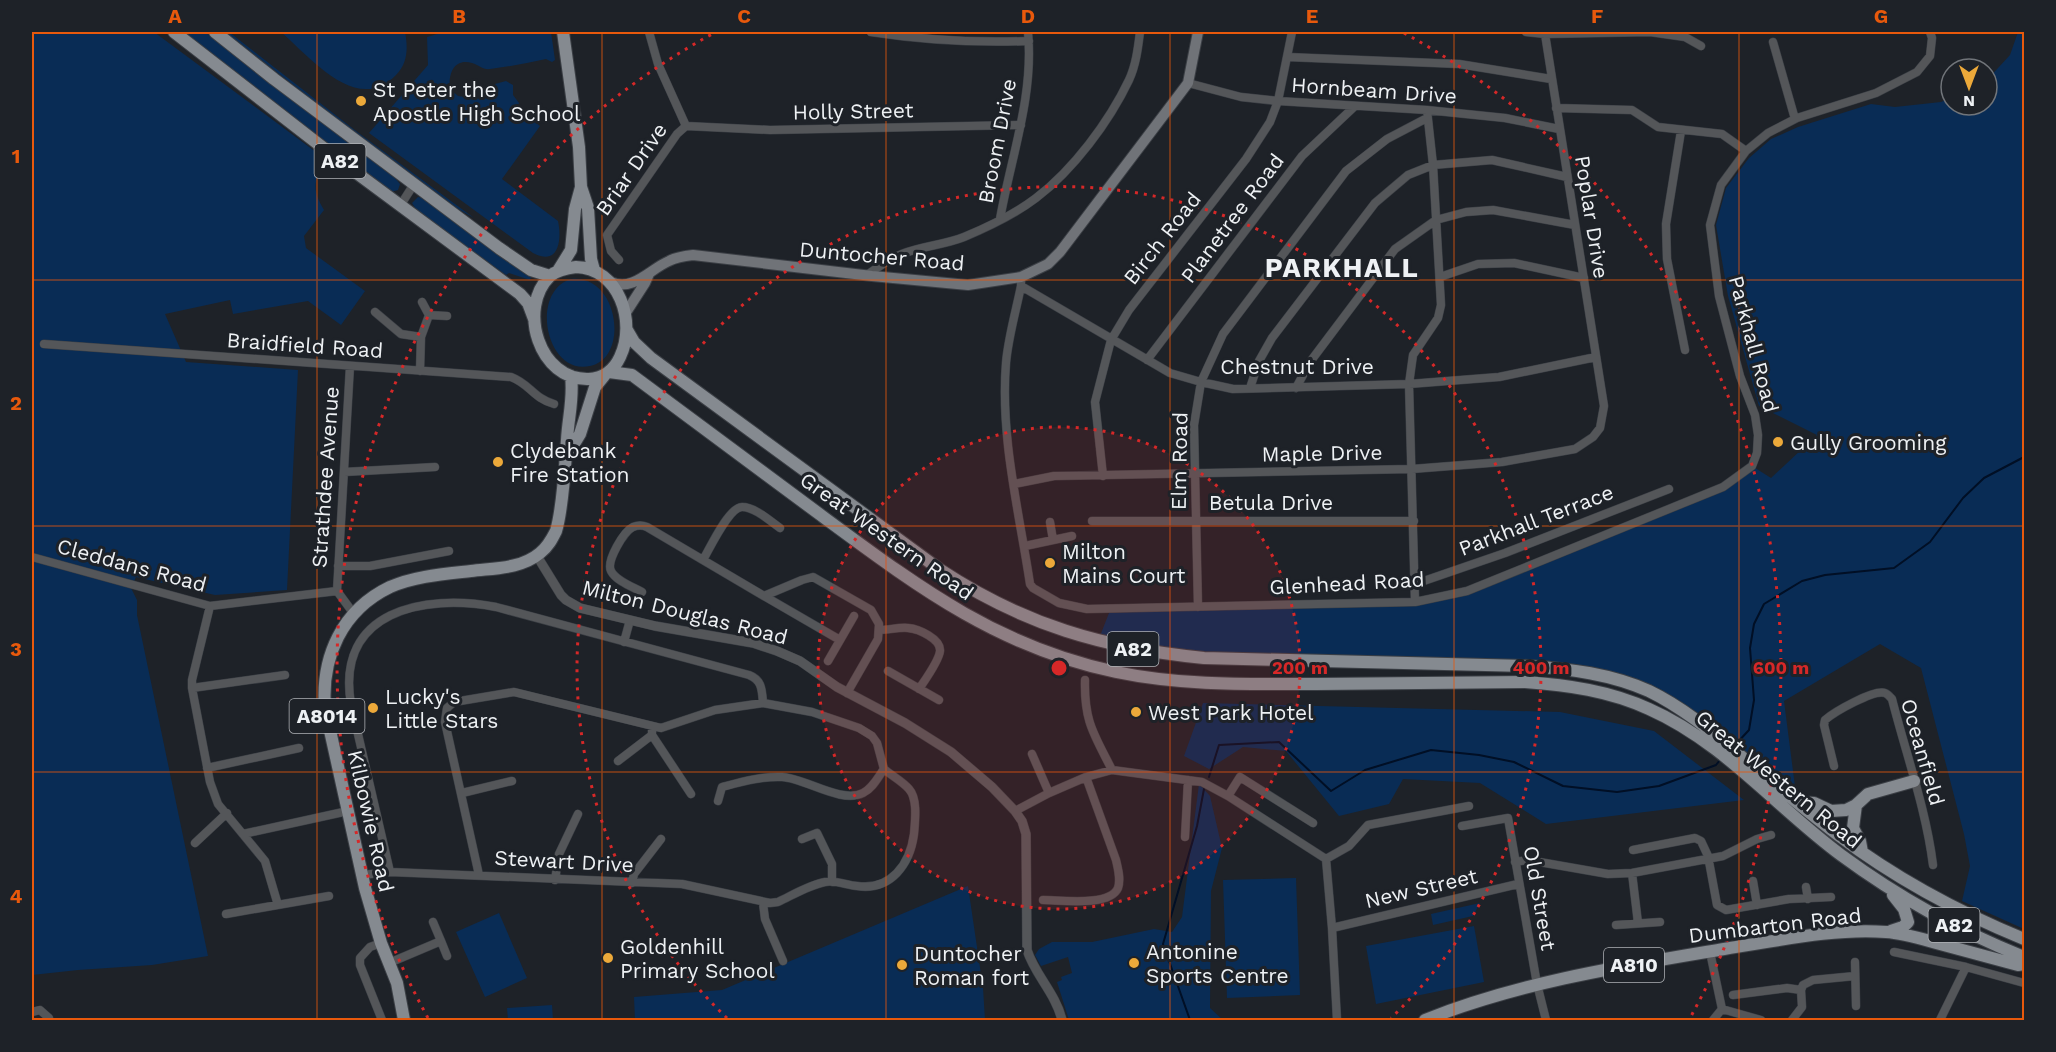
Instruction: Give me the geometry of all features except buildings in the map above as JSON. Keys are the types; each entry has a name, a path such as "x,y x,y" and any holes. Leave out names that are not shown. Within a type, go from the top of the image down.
{"main road":[{"name":"A82","path":"174,32 235,81 519,294 528,303 539,343 546,358 557,369 571,376 587,379 607,374"},
{"name":"A82","path":"215,32 515,260 535,272 554,273 576,267 594,270"},
{"path":"563,32 579,147 581,187 588,208 591,259 594,270 611,282 618,295 625,314 627,330 623,349 596,387 580,434 567,455"},
{"name":"Duntocher Road","path":"611,282 625,284 649,274 668,261 693,255 968,285 1021,282 1048,264 1060,252 1188,83 1198,32"},
{"path":"554,273 571,250 575,209 581,187"},
{"name":"A82","path":"534,320 540,294 554,273"},
{"name":"Duntocher Road","path":"625,314 649,274"},
{"name":"Great Western Road","path":"627,330 634,342 649,356 940,570 987,597 1039,622 1098,641 1143,651 1204,658 1529,666 1573,670 1612,678 1648,691 1684,711 1717,744 1743,765 1840,855 1887,887 1971,934 2025,957"},
{"name":"Great Western Road","path":"607,374 632,375 926,591 992,629 1049,653 1116,672 1192,683 1232,685 1525,682 1565,685 1601,692 1651,710 1717,744"},
{"path":"537,556 549,544 555,532 567,455 573,391 571,376"},
{"name":"Kilbowie Road","path":"405,1020 397,982 381,943 362,875 325,708 324,678 328,660 343,629 354,614 391,587 411,580 507,567 537,556"},
{"name":"Great Western Road","path":"1743,765 1797,802 1862,852 1917,887 1955,908 2025,939"},
{"path":"1797,802 1814,803 1831,811 1838,811 1856,805 1868,794 1914,781"},
{"path":"1856,805 1853,828 1860,841 1862,852"},
{"path":"1887,887 1904,909 1908,919 1903,927 1887,932"},
{"name":"Dumbarton Road","path":"1425,1020 1456,1008 1537,984 1710,952 1843,933 1887,932 1907,935 2019,965 2025,964"}],"street":[{"name":"Briar Drive","path":"619,260 611,251 607,235 677,134 686,126 658,64 649,32"},
{"path":"870,32 962,42 1029,41"},
{"name":"Broom Drive","path":"867,275 903,253 960,238 1000,219 1021,125 1029,72 1028,32"},
{"path":"1000,219 1036,198 1071,165 1101,128 1130,79 1140,32"},
{"name":"Birch Road","path":"1103,476 1095,402 1111,340 1129,310 1246,159 1270,122 1278,102 1292,32"},
{"path":"1526,32 1545,34 1650,32 1685,37 1701,46"},
{"name":"Parkhall Road","path":"1723,487 1752,466 1757,453 1758,435 1755,415 1740,376 1719,296 1710,225 1721,185 1746,151 1768,133 1795,119 1876,93 1917,72 1930,56 1932,38 1930,32"},
{"name":"Poplar Drive","path":"1545,34 1604,406"},
{"path":"1773,42 1795,119"},
{"path":"1287,57 1459,64 1551,79"},
{"name":"Hornbeam Drive","path":"1188,83 1241,97 1278,102 1504,118 1559,129"},
{"name":"Planetree Road","path":"1147,360 1302,156 1355,106"},
{"path":"1556,108 1632,110 1658,127 1722,134 1746,151"},
{"path":"1416,602 1409,384 1413,355 1438,318 1441,305 1433,165 1427,114"},
{"name":"Elm Road","path":"1198,607 1194,425 1201,382 1223,334 1346,171 1387,139 1427,114"},
{"name":"Holly Street","path":"686,126 770,130 1021,125"},
{"path":"1681,131 1666,224 1667,259 1685,350"},
{"path":"1250,388 1259,361 1272,338 1375,203 1408,175 1433,165 1492,160 1567,177"},
{"path":"400,206 414,184"},
{"path":"1296,388 1310,362 1395,249 1436,220 1466,212 1493,210 1575,225"},
{"path":"1440,277 1478,264 1515,263 1584,278"},
{"path":"1021,282 1006,361 1004,400 1014,484 1025,546 1072,536"},
{"name":"Chestnut Drive","path":"1021,282 1111,340 1170,373 1233,389 1409,384 1499,377 1596,357"},
{"path":"422,302 429,315"},
{"path":"375,312 401,334 420,337"},
{"path":"429,315 447,316"},
{"path":"420,371 420,337 429,315"},
{"name":"Braidfield Road","path":"44,344 511,377 523,382 541,400 554,404"},
{"name":"Strathdee Avenue","path":"337,591 350,366"},
{"name":"Maple Drive","path":"1014,484 1054,476 1412,469 1502,462 1575,449 1593,437 1600,428 1604,406"},
{"path":"344,472 435,467"},
{"name":"Glenhead Road","path":"1025,546 1030,584 1033,588 1059,603 1080,608 1416,602 1467,591 1723,487"},
{"name":"Parkhall Terrace","path":"1415,584 1505,553 1669,489"},
{"path":"703,560 730,515 737,508 753,510 780,528"},
{"name":"Betula Drive","path":"1092,521 1414,521"},
{"path":"1050,522 1053,540"},
{"path":"642,592 618,578 610,569 611,557 632,527 647,527 840,640"},
{"path":"338,566 370,566 449,551"},
{"name":"Milton Douglas Road","path":"537,556 561,595 573,605 592,612 675,630 737,639 771,648 800,661 847,693 934,741 966,764 1015,811"},
{"name":"Cleddans Road","path":"32,557 210,606 337,591"},
{"path":"764,596 808,578 818,578 871,610 880,630 874,647 847,693"},
{"path":"337,591 354,614"},
{"path":"390,872 351,704 348,676 350,665 362,639 375,624 387,616 424,605 448,602 482,604 754,677 760,684 763,703"},
{"path":"210,606 192,680 210,782 218,804 266,861 278,905"},
{"path":"828,661 854,616"},
{"path":"624,642 630,620"},
{"path":"880,630 915,629 939,645 940,655 919,688"},
{"path":"888,671 939,700"},
{"path":"192,688 285,675"},
{"path":"1085,680 1085,705 1089,726 1112,770"},
{"path":"479,875 445,716 447,708 454,702 514,692 650,728 664,727 715,710 763,703 812,712 859,728 872,736 877,743 884,769 872,786 862,794 852,796 838,794 797,779 782,777 722,787 718,801"},
{"name":"Oceanfield","path":"1834,766 1824,725 1825,720 1858,700 1884,692 1892,699 1930,845 1933,865"},
{"path":"325,708 351,704"},
{"path":"618,762 650,728"},
{"path":"650,728 691,794"},
{"path":"207,768 299,748"},
{"path":"1032,754 1049,793"},
{"name":"Stewart Drive","path":"362,875 390,872 682,884 763,903 778,902 818,884 832,882 864,887 881,884 896,875 910,854 914,830 914,796 908,788 884,769"},
{"path":"1062,1020 1054,998 1027,950 1026,834 1022,821 1015,811 1086,777 1112,770 1202,782 1228,796 1326,859"},
{"path":"1043,900 1103,900 1113,895 1117,889 1116,860 1086,777"},
{"path":"1228,796 1240,777 1313,823"},
{"path":"1185,837 1188,780"},
{"path":"462,793 512,781"},
{"path":"1326,859 1349,846 1368,825 1469,806"},
{"path":"243,834 348,811"},
{"path":"195,843 226,813"},
{"path":"555,880 559,854 578,814"},
{"name":"Old Street","path":"1462,826 1508,818 1518,884 1546,1020"},
{"path":"802,839 817,832 832,864 832,882"},
{"path":"1515,862 1528,860 1608,874 1632,873 1709,860 1771,835"},
{"path":"1633,850 1695,838 1705,845 1717,905 1726,910 1789,899 1831,897"},
{"path":"632,883 634,874 661,839"},
{"path":"1326,859 1337,1020"},
{"path":"1632,873 1638,923"},
{"path":"1753,881 1757,905"},
{"name":"New Street","path":"1332,928 1518,884"},
{"path":"1806,888 1808,899"},
{"path":"226,914 330,896"},
{"path":"763,903 763,915 783,961"},
{"path":"433,922 447,956"},
{"path":"1616,925 1660,922"},
{"path":"389,963 441,941"},
{"path":"381,943 370,947 360,958 360,965 382,1020"},
{"path":"1710,952 1722,1009"},
{"path":"1894,952 1966,967 2025,983"},
{"path":"1855,962 1857,1006"},
{"path":"1940,1020 1966,967"},
{"path":"1792,1020 1802,1007 1803,985 1813,980 1855,976"},
{"path":"1733,995 1787,988 1801,990"},
{"path":"1713,1020 1722,1009"},
{"path":"1722,1009 1761,1020"},
{"path":"32,1012 40,1010 49,1020"}],"shaded area":[{"path":"32,32 154,32 324,158 317,178 316,190 324,210 304,236 306,248 365,291 341,325 308,301 233,314 230,300 165,314 186,362 298,370 287,590 215,595 136,577 131,588 137,600 137,615 208,956 152,965 32,975"},
{"path":"183,32 205,32 395,178 400,184 398,190 391,192"},
{"path":"225,32 229,32 356,131 474,218 458,209 355,133"},
{"path":"281,32 405,32 406,55 396,75 381,86 366,89 350,86 335,78"},
{"path":"444,32 551,32 555,60 552,62 546,59 488,69 472,63 461,63 451,73 450,89 458,96 471,98 484,87 506,81 513,85 513,95 519,103 517,108 540,126 502,179 558,221 559,243 553,254 542,256 533,253 369,133 428,65 427,37"},
{"path":"2018,32 2024,32 2024,929 1962,901 1970,866 1964,834 1921,668 1880,644 1784,701 1797,802 1684,711 1593,674 1204,658 1098,641 1111,608 1415,602 1467,591 1723,487 1752,466 1771,478 1817,435 1759,406 1728,296 1716,225 1726,188 1749,158 1771,139 1798,127 1871,104 1895,107 1939,102 1939,117 1999,117 1999,67 2010,55"},
{"path":"418,197 423,198 531,277 530,280 509,273 506,275 417,211 412,203"},
{"path":"571,279 587,281 600,289 609,302 614,318 611,348 603,360 590,366 575,366 563,358 554,346 548,331 547,315 550,299 558,287"},
{"path":"1203,703 1560,712 1654,731 1744,800 1546,824 1480,783 1403,779 1389,804 1339,816 1286,751 1243,747 1209,769 1184,756"},
{"path":"1199,784 1210,796 1222,848 1211,891 1210,1008 1223,1020 1069,1020 1057,982 1062,980 1061,977 1072,973 1068,957 1041,966 1035,955 1039,949 1052,942 1092,942 1154,929 1172,932 1182,917"},
{"path":"1296,878 1300,995 1227,998 1223,880"},
{"path":"968,886 983,988 985,1020 635,1020 634,997 722,990"},
{"path":"1480,903 1473,916 1433,925 1431,914"},
{"path":"499,913 527,978 485,997 456,932"},
{"path":"1474,926 1484,982 1376,1004 1366,946"},
{"path":"552,1005 553,1020 508,1020 507,1008"}],"waterway":[{"path":"1735,745 1749,730 1754,700 1750,648 1754,624 1764,604 1802,581 1825,575 1894,568 1930,542 1963,498 1984,478 2024,457"},
{"path":"1209,777 1219,745 1279,742 1331,791 1365,770 1431,750 1479,755 1514,762 1563,786 1617,792 1659,786 1716,765 1720,760"},
{"path":"1190,1020 1163,944 1197,826 1204,789"}],"place":[{"name":"St Peter the Apostle High School","path":"361,101"},
{"name":"Gully Grooming","path":"1778,442"},
{"name":"Clydebank Fire Station","path":"498,462"},
{"name":"Milton Mains Court","path":"1050,563"},
{"name":"Lucky's Little Stars","path":"373,708"},
{"name":"West Park Hotel","path":"1136,712"},
{"name":"Goldenhill Primary School","path":"608,958"},
{"name":"Antonine Sports Centre","path":"1134,963"},
{"name":"Duntocher Roman fort","path":"902,965"}],"district":[{"name":"PARKHALL","path":"1342,268"}]}
